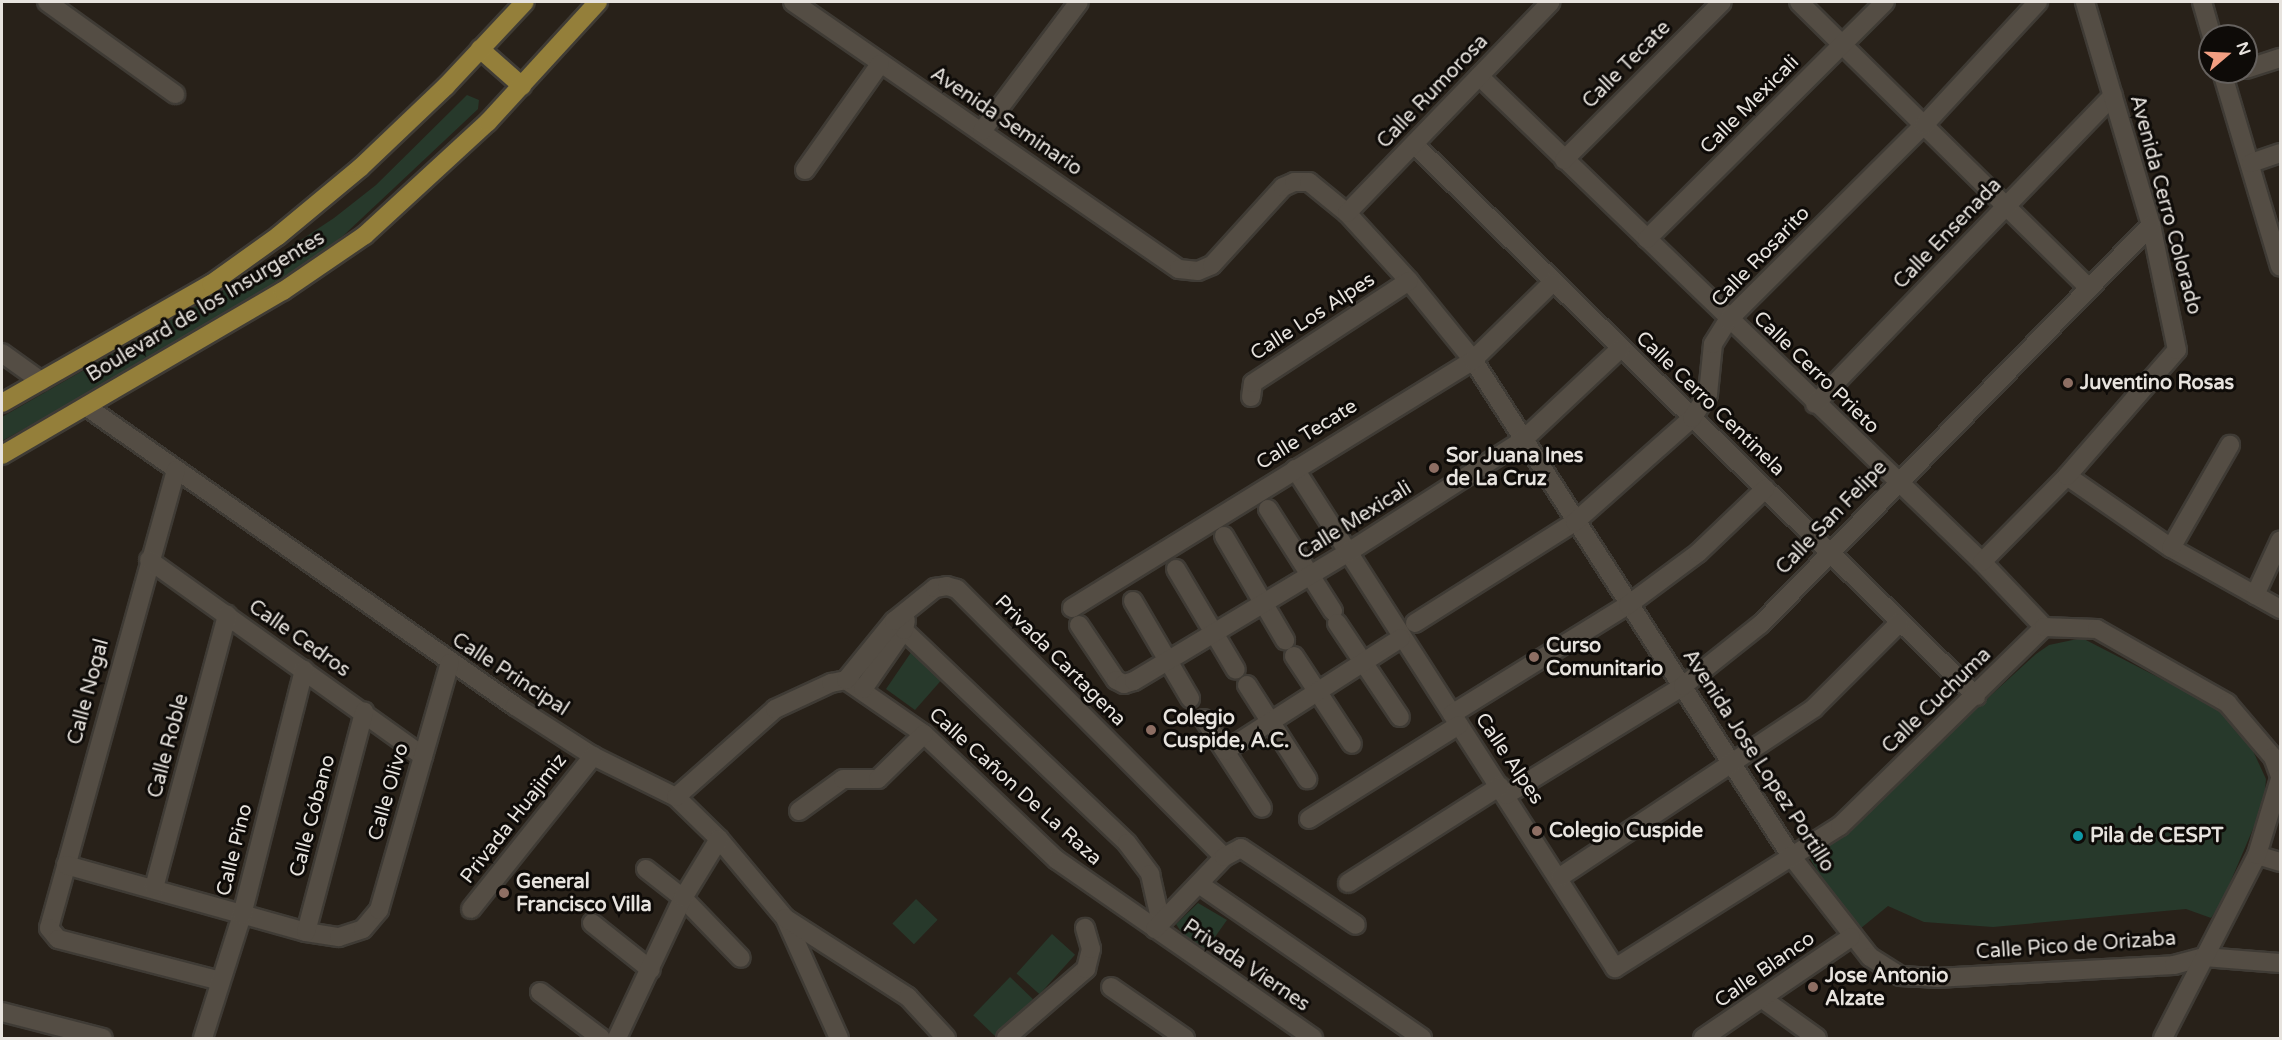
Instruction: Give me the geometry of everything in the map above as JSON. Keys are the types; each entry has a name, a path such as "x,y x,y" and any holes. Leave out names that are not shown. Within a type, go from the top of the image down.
{"main road":[{"name":"Boulevard de los Insurgentes","path":"2,403 211,284 278,236 361,167 525,2"},
{"name":"Boulevard de los Insurgentes","path":"2,455 284,291 366,235 432,176 522,86 598,2"},
{"path":"480,49 522,86"}],"street":[{"path":"47,2 176,94"},
{"name":"Avenida Seminario","path":"793,2 1179,268 1197,271"},
{"path":"982,131 1079,2"},
{"name":"Calle Rumorosa","path":"1347,213 1551,2"},
{"name":"Calle Tecate","path":"1564,160 1722,2"},
{"path":"1799,2 2088,287"},
{"name":"Calle Mexicali","path":"1647,239 1885,2"},
{"name":"Calle Rosarito","path":"1415,623 1575,522 1692,418 1708,394 1713,344 1728,320 1924,126 2038,2"},
{"name":"Avenida Cerro Colorado","path":"1982,562 2067,476 2177,350 2151,225 2085,2"},
{"path":"2202,2 2208,24"},
{"path":"2258,65 2280,58"},
{"path":"804,170 880,64"},
{"name":"Calle Cerro Prieto","path":"1479,76 1728,320 1982,562 2044,627"},
{"path":"2231,84 2279,257"},
{"name":"Calle Ensenada","path":"1815,404 2113,95"},
{"name":"Calle Cerro Centinela","path":"1414,144 1552,283 1976,696"},
{"path":"2251,163 2280,153"},
{"name":"Avenida Jose Lopez Portillo","path":"1197,271 1212,265 1283,187 1294,182 1309,182 1347,213 1409,281 1473,360 1732,766 1791,856 1851,937"},
{"name":"Calle San Felipe","path":"1348,883 1683,686 1761,624 2151,225"},
{"name":"Calle Los Alpes","path":"1251,398 1253,383 1409,281"},
{"name":"Calle Tecate","path":"1072,608 1473,360 1552,283"},
{"name":"Calle Mexicali","path":"1079,625 1116,680 1124,684 1169,661 1347,553 1523,440 1620,349"},
{"path":"2,352 41,381"},
{"name":"Calle Principal","path":"87,407 450,663 593,756 676,797 719,839 785,918 839,1038"},
{"path":"2171,548 2230,445"},
{"name":"Calle Alpes","path":"1295,469 1401,638 1560,877 1615,968"},
{"name":"Calle Nogal","path":"176,470 148,560 49,928 58,939 220,981"},
{"path":"2067,476 2171,548 2280,609"},
{"path":"1309,819 1628,605 1698,553 1765,489"},
{"path":"1268,509 1312,574 1335,617 1400,717"},
{"path":"1224,536 1290,648 1352,744"},
{"path":"2255,595 2280,541"},
{"name":"Calle Cedros","path":"148,560 423,756"},
{"path":"1176,569 1307,778"},
{"name":"Privada Cartagena","path":"846,680 935,588 957,589 1224,857"},
{"path":"1133,601 1190,698"},
{"name":"Calle Roble","path":"154,888 227,615"},
{"path":"902,621 1127,843 1150,874 1157,927"},
{"name":"Privada Cartagena","path":"863,689 902,621"},
{"path":"1560,877 1732,766 1814,708 1899,623"},
{"path":"2044,627 2097,629 2227,703 2273,757 2280,782 2257,855 2163,1038"},
{"name":"Calle Cuchuma","path":"1615,968 1840,826 1976,696 2044,627"},
{"path":"1225,751 1401,638"},
{"name":"Calle Olivo","path":"306,932 339,937 363,928 379,910 450,663"},
{"name":"Calle Pino","path":"203,1038 242,915 304,670"},
{"path":"676,797 775,709 831,683 846,680"},
{"name":"Calle Cañon De La Raza","path":"846,680 863,689 924,734 1058,860 1157,927"},
{"name":"Calle Cóbano","path":"306,932 364,712"},
{"path":"1204,719 1262,808"},
{"path":"799,812 843,779 878,779 924,734"},
{"name":"Privada Huajimiz","path":"471,909 593,756"},
{"path":"617,1038 683,898 719,839"},
{"path":"1157,927 1224,857 1241,848 1356,925"},
{"path":"2257,855 2280,862"},
{"path":"66,865 306,932"},
{"path":"646,869 683,898 741,958"},
{"path":"1199,884 1422,1038"},
{"path":"785,918 908,997 946,1038"},
{"path":"592,923 651,970"},
{"name":"Privada Viernes","path":"1157,927 1313,1038"},
{"path":"1006,1038 1086,969 1091,949 1085,928"},
{"name":"Calle Pico de Orizaba","path":"1851,937 1870,957 1900,976 1936,978 2174,965 2204,957 2280,963"},
{"name":"Calle Blanco","path":"1703,1038 1764,1000 1851,937"},
{"path":"1112,987 1185,1038"},
{"path":"540,992 601,1038"},
{"path":"1764,1000 1817,1038"},
{"path":"2,1012 103,1038"}],"green space":[{"path":"467,95 479,100 478,109 344,235 305,266 200,332 2,441 2,417 239,281 334,218 376,185"},
{"path":"2082,638 2214,706 2249,742 2266,779 2264,803 2221,904 2211,918 2186,909 1993,927 1924,922 1888,906 1855,933 1807,854 1824,848 2036,654 2049,645"},
{"path":"912,651 945,676 915,710 886,689"},
{"path":"916,899 938,920 914,944 892,923"},
{"path":"1198,903 1227,920 1203,954 1187,941 1176,924"},
{"path":"1052,934 1075,955 1040,994 1017,973"},
{"path":"1010,977 1033,999 996,1037 973,1015"}],"place":[{"name":"Juventino Rosas","path":"2068,383"},
{"name":"Sor Juana Ines de La Cruz","path":"1434,468"},
{"name":"Curso Comunitario","path":"1534,657"},
{"name":"Colegio Cuspide, A.C.","path":"1151,730"},
{"name":"Colegio Cuspide","path":"1537,831"},
{"name":"Pila de CESPT","path":"2078,836"},
{"name":"General Francisco Villa","path":"504,893"},
{"name":"Jose Antonio Alzate","path":"1813,987"}]}
